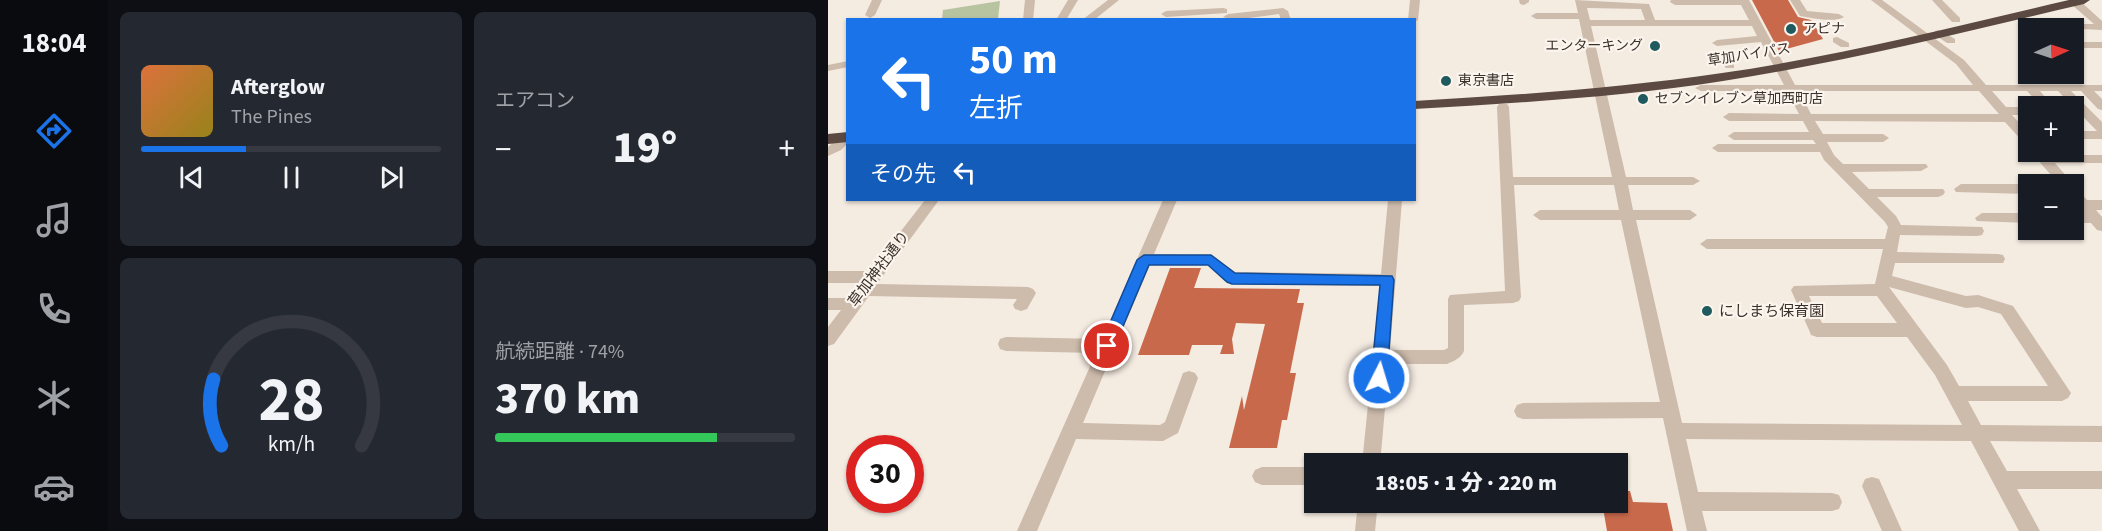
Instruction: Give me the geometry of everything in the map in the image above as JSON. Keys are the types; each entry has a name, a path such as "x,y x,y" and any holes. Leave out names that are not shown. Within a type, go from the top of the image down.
{"highway":[{"name":"草加バイパス","path":"1416,96 1599,87 1727,63 1778,62 1921,33 1956,20 2048,0"},
{"name":"草加バイパス","path":"1416,105 1722,77 1841,42 1940,33 2079,1"},
{"path":"828,129 846,134"},
{"path":"828,139 846,134"}],"street":[{"path":"870,15 877,0"},
{"path":"1028,18 1030,0"},
{"path":"1062,18 1072,0"},
{"path":"1090,18 1114,0"},
{"path":"1227,16 1221,8 1228,0"},
{"path":"1413,18 1415,0"},
{"path":"1795,0 1804,14 1839,17"},
{"path":"1876,0 1951,55 2018,128"},
{"path":"1937,0 1956,20"},
{"path":"1675,2 1744,1 1829,157 1891,219 1891,244 1882,285 1910,330 1941,370 1956,394 2030,531"},
{"path":"2079,1 2102,27"},
{"path":"1536,16 1645,6 1651,23"},
{"path":"1166,14 1227,16 1283,11 1285,18"},
{"path":"1582,11 1651,23 1756,23"},
{"path":"1582,11 1697,531"},
{"path":"2084,27 2102,27"},
{"path":"1940,33 1951,41"},
{"path":"1717,43 1743,39 1765,39"},
{"path":"2084,45 2102,45"},
{"path":"1951,55 1964,53"},
{"path":"828,68 846,64"},
{"path":"1701,88 1982,87 1998,84 2030,88 2102,88"},
{"path":"2030,88 2038,96"},
{"path":"2061,88 2102,129"},
{"path":"2084,88 2102,106"},
{"path":"1381,357 1447,357 1456,351 1456,299 1513,297 1503,107"},
{"path":"1729,117 1806,118 2006,115 2018,113"},
{"path":"828,152 837,147 846,135"},
{"path":"2084,135 2102,135"},
{"path":"1734,136 1819,141"},
{"path":"1718,148 1883,138"},
{"path":"2084,158 2102,159"},
{"path":"2047,162 2057,174"},
{"path":"1840,168 1921,167"},
{"path":"1507,181 1693,181"},
{"path":"1961,189 2018,189"},
{"path":"1867,195 1874,192 1938,192"},
{"name":"草加神社通り","path":"828,339 931,201"},
{"path":"1027,531 1170,201"},
{"path":"1372,453 1395,201"},
{"path":"2084,205 2100,216"},
{"path":"1540,214 1690,215"},
{"path":"2084,217 2100,216"},
{"path":"1707,244 1891,244 1980,224 2018,219"},
{"path":"1891,244 1895,259 1998,259"},
{"path":"1144,260 1211,260 1232,278 1388,280"},
{"path":"828,277 873,277"},
{"path":"1910,330 1817,330 1799,290 1882,285 1966,302 1978,301 2007,310 2062,393 1956,394"},
{"path":"863,290 1028,293 1022,305"},
{"path":"828,304 853,304"},
{"path":"1006,344 1107,346"},
{"path":"1070,432 1163,433 1172,427 1189,378"},
{"path":"1522,411 1670,410"},
{"path":"1675,431 2100,434"},
{"path":"1262,476 1304,476"},
{"path":"2002,480 2102,480"},
{"path":"1872,486 1892,531"},
{"path":"1690,501 1832,502"},
{"path":"1365,531 1367,513"}],"green space":[{"path":"1000,1 998,18 942,18 943,10"}],"building":[{"name":"アピナ","path":"1752,0 1788,0 1798,17 1811,20 1823,39 1779,51"},
{"path":"1170,268 1201,268 1194,288 1300,289 1297,303 1304,303 1290,373 1296,373 1287,420 1282,420 1277,448 1229,448 1242,396 1244,410 1265,324 1236,323 1232,339 1234,354 1220,354 1223,345 1192,345 1189,355 1138,355"},
{"path":"1628,491 1630,491 1633,502 1667,503 1673,531 1607,531 1604,513 1628,513"}],"place":[{"name":"アピナ","path":"1791,29"},
{"name":"エンターキング","path":"1655,46"},
{"name":"東京書店","path":"1446,81"},
{"name":"セブンイレブン草加西町店","path":"1643,99"},
{"name":"にしまち保育園","path":"1707,311"}],"route":[{"path":"1107,346 1144,260 1211,260 1232,278 1388,280 1379,378"}]}
